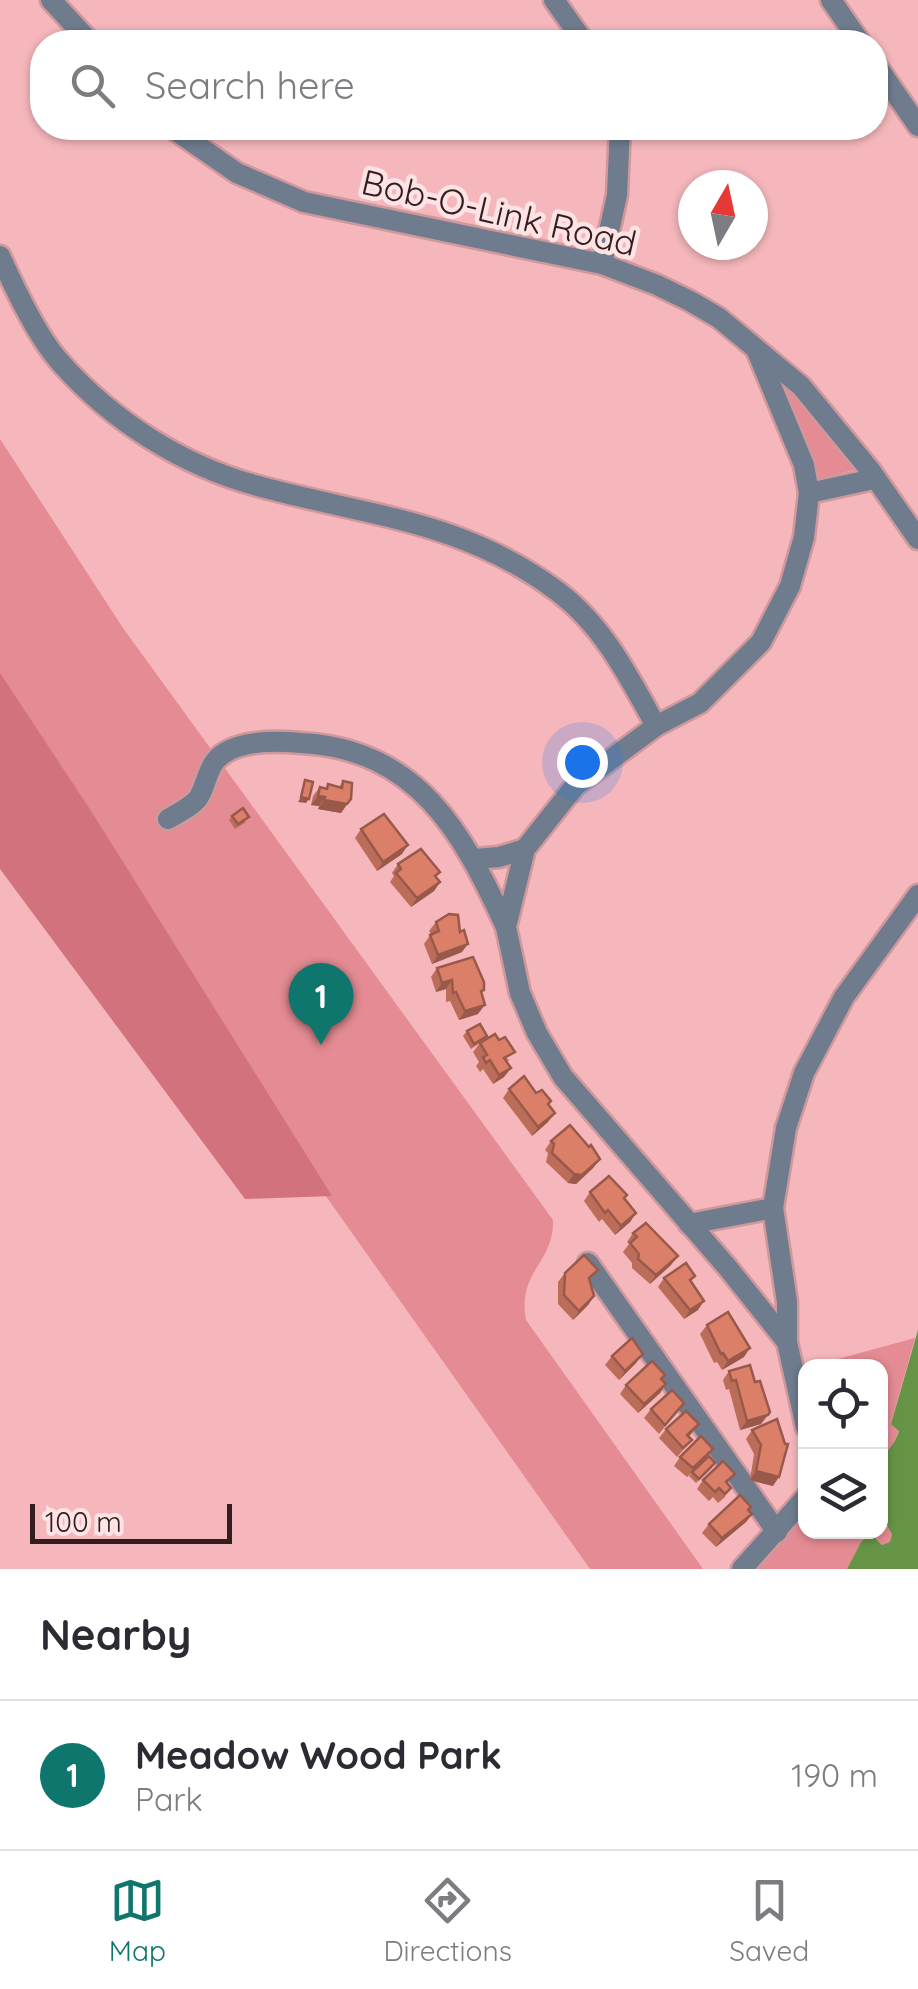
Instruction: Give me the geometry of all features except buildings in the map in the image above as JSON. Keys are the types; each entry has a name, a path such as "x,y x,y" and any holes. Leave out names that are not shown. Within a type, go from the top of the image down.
{"street":[{"path":"51,0 79,30"},
{"path":"554,0 575,30"},
{"path":"831,0 852,30"},
{"path":"888,82 918,126"},
{"name":"Bob-O-Link Road","path":"189,140 237,173 304,202 602,264 690,302 719,318 801,386 915,529"},
{"path":"602,264 617,195 619,140"},
{"path":"0,256 58,360 108,408 153,441 212,471 256,486 439,528 494,552 558,592 592,624 617,657 656,726"},
{"path":"506,927 526,849 576,786 656,726 700,703 761,642 790,586 804,537 809,493 804,465 756,349"},
{"path":"809,493 874,478"},
{"path":"168,819 198,800 211,763 229,750 260,743 318,744 392,768 412,782 475,858 506,927 520,992 537,1033 563,1077 788,1342"},
{"path":"475,858 499,857 526,849"},
{"path":"798,1389 788,1342 787,1302 773,1208 786,1128 804,1073 844,997 918,895"},
{"path":"689,1224 773,1208"},
{"path":"588,1263 777,1532"},
{"path":"742,1569 798,1506"}],"shaded area":[{"path":"783,390 793,390 861,468 814,477"},
{"path":"0,439 123,628 553,1220 548,1247 527,1290 526,1320 703,1569 590,1569 0,736"},
{"path":"0,673 332,1196 245,1199 0,869"},
{"path":"918,1330 918,1569 847,1569 865,1539 876,1539 882,1545 890,1542 888,1451 899,1431 891,1424"},
{"path":"915,1338 891,1423 899,1430 888,1453 888,1359 838,1359"},
{"path":"798,1522 798,1539 865,1539 847,1569 751,1569"},
{"path":"888,1528 892,1534 890,1543 882,1545 875,1539 888,1539"}],"place":[{"name":"Meadow Wood Park","path":"321,1045"}]}
